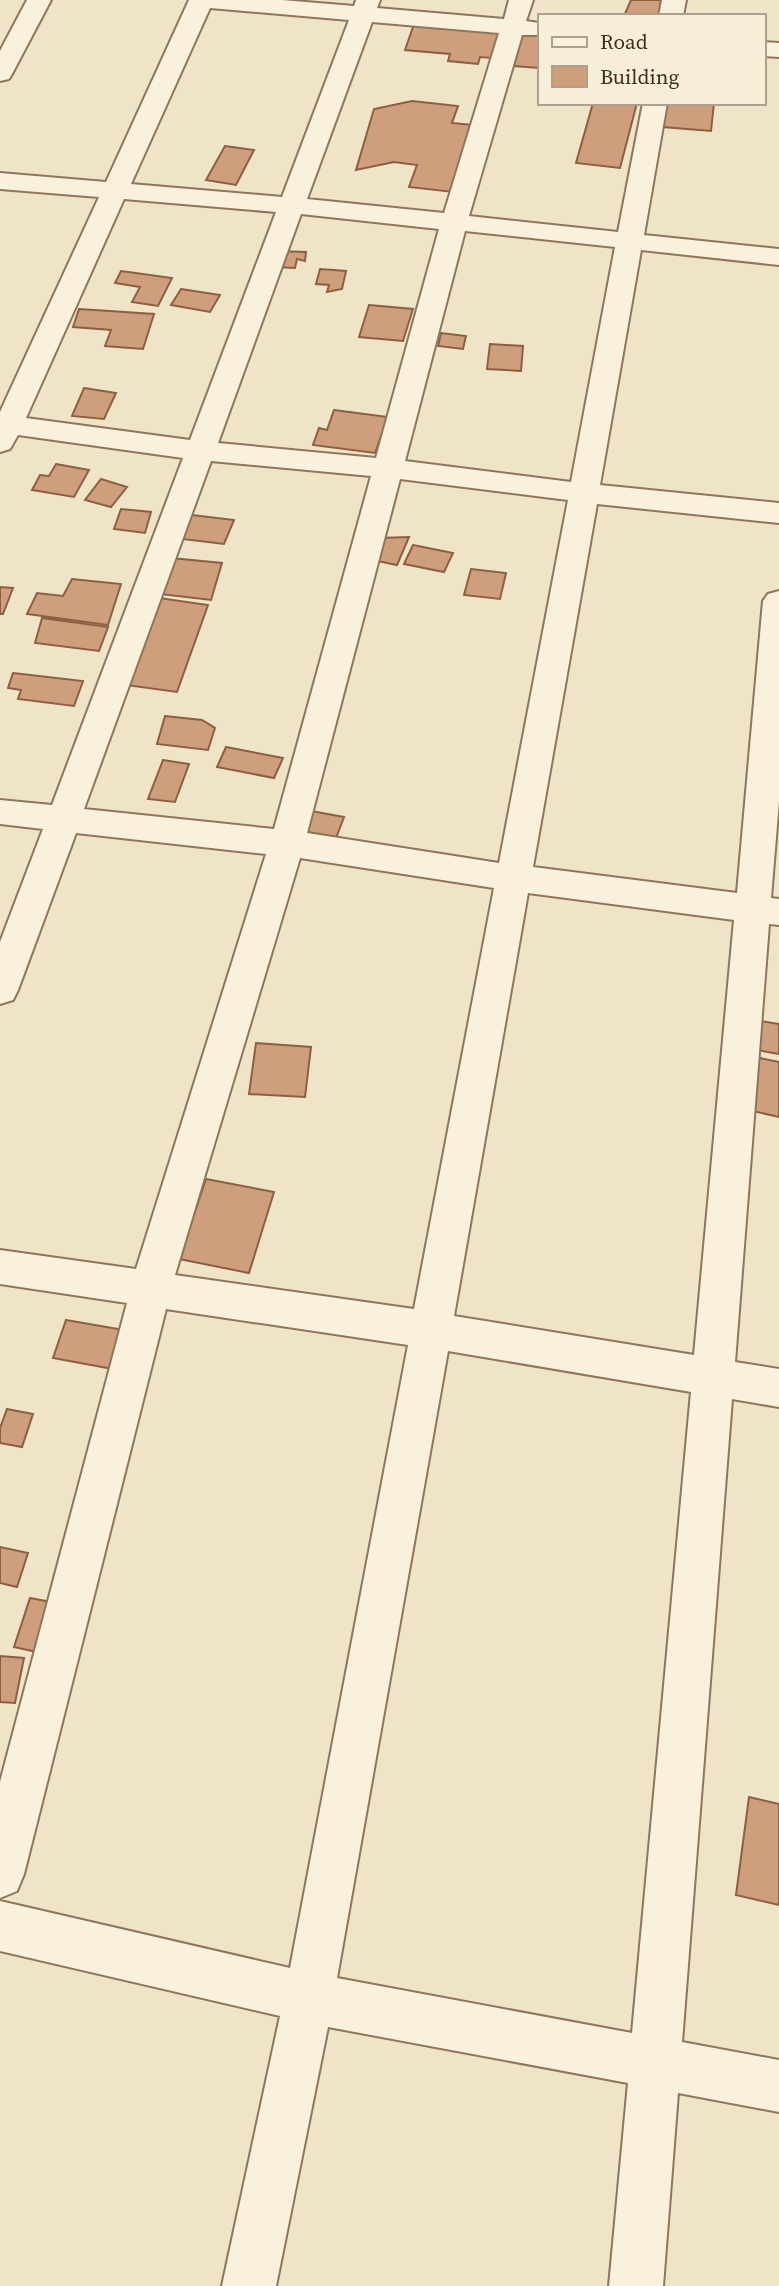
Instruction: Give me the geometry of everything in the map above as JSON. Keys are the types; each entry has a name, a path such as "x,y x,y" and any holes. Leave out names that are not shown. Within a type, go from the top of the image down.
{"street":[{"path":"0,74 40,0"},
{"path":"0,1874 151,1287 287,843 388,468 454,223 524,18 365,7 202,0 3,431 388,468 584,493 779,513"},
{"path":"0,990 365,7"},
{"path":"249,2286 309,1998 655,105"},
{"path":"0,180 291,205 779,257"},
{"path":"636,2286 714,1377 766,911 779,601"},
{"path":"0,812 287,843 514,878 766,911"},
{"path":"0,1266 431,1330 779,1388"},
{"path":"0,1926 309,1998 779,2086"}],"building":[{"path":"631,0 667,0 662,14 625,14"},
{"path":"415,21 538,33 538,68 514,66 515,60 480,57 478,64 448,61 450,54 405,50"},
{"path":"412,101 458,106 452,123 483,126 462,193 409,187 417,165 394,162 356,170 374,109"},
{"path":"592,105 636,105 620,168 576,163"},
{"path":"667,105 714,105 711,131 663,127"},
{"path":"225,146 254,150 236,185 206,180"},
{"path":"276,251 306,252 305,261 297,259 295,268 272,267"},
{"path":"320,269 346,271 342,289 327,292 329,285 316,284"},
{"path":"121,271 172,278 158,306 132,302 140,287 115,283"},
{"path":"181,289 220,295 210,312 171,305"},
{"path":"369,305 413,309 403,341 359,337"},
{"path":"79,309 154,314 143,349 105,346 111,330 73,327"},
{"path":"441,333 466,336 463,349 438,346"},
{"path":"490,344 523,346 521,371 487,369"},
{"path":"84,388 116,393 104,419 72,416"},
{"path":"334,410 388,417 375,453 313,445 319,428 327,430"},
{"path":"56,464 89,470 74,497 32,490 40,475 49,476"},
{"path":"101,479 127,487 111,507 85,500"},
{"path":"121,509 151,512 145,533 114,529"},
{"path":"184,514 234,520 224,544 174,538"},
{"path":"409,537 397,565 368,559 377,538"},
{"path":"413,545 453,553 444,572 404,564"},
{"path":"171,558 222,563 211,600 160,594"},
{"path":"471,569 506,573 500,599 464,595"},
{"path":"72,579 121,584 108,625 27,614 37,593 63,596"},
{"path":"0,587 13,588 3,614 0,614"},
{"path":"159,598 208,605 177,692 126,685"},
{"path":"42,618 108,627 99,651 35,643"},
{"path":"13,673 83,681 74,706 18,699 21,690 8,688"},
{"path":"165,716 202,720 215,728 208,750 157,744"},
{"path":"226,747 283,758 274,778 217,767"},
{"path":"163,760 189,764 175,802 148,799"},
{"path":"306,810 344,817 336,838 298,830"},
{"path":"761,1021 779,1024 779,1054 757,1050"},
{"path":"256,1043 311,1047 305,1097 249,1094"},
{"path":"755,1057 779,1062 779,1117 744,1109"},
{"path":"206,1179 274,1192 249,1273 179,1259"},
{"path":"66,1320 124,1330 113,1369 53,1358"},
{"path":"7,1409 33,1414 22,1447 0,1443 0,1428"},
{"path":"0,1547 28,1553 17,1587 0,1583"},
{"path":"30,1598 62,1604 46,1654 14,1647"},
{"path":"0,1656 24,1658 15,1703 0,1702"},
{"path":"749,1797 779,1804 779,1905 736,1895"}]}
